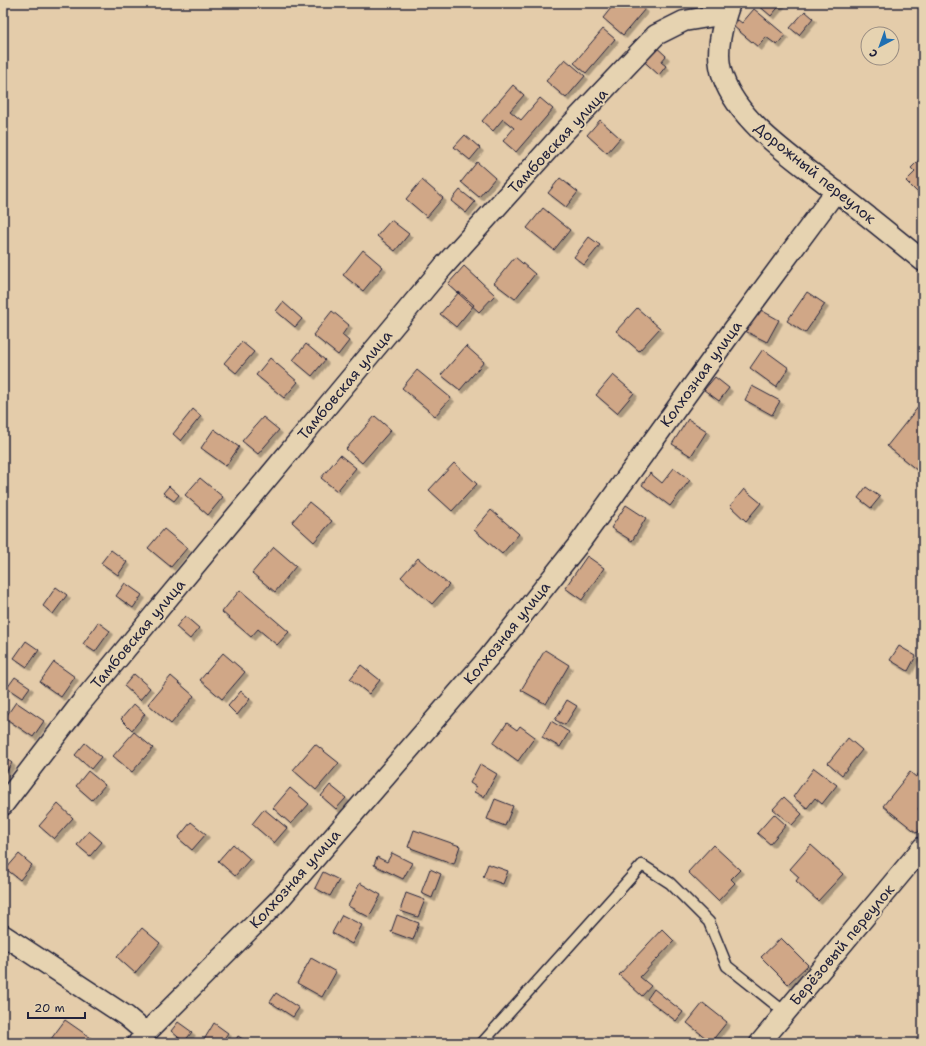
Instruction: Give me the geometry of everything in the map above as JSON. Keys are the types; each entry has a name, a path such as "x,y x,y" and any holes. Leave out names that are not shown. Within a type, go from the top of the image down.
{"street":[{"name":"Дорожный переулок","path":"728,9 718,49 722,77 736,102 756,127 923,261"},
{"name":"Тамбовская улица","path":"3,806 81,702 324,410 444,267 564,132 656,35 684,21 728,9"},
{"name":"Колхозная улица","path":"142,1038 278,901 489,657 578,545 723,343 836,191"},
{"name":"Берёзовый переулок","path":"760,1043 923,847"},
{"path":"3,935 126,1016 142,1038"}],"lane":[{"path":"482,1043 642,865 670,883 708,922 727,966 786,1013"}],"building":[{"path":"615,3 638,3 645,9 623,35 603,18"},
{"path":"782,3 771,16 757,4"},
{"path":"754,9 785,35 777,45 766,37 758,47 733,26 738,20 742,23"},
{"path":"805,11 813,18 799,35 790,28"},
{"path":"603,29 615,39 586,73 574,63"},
{"path":"653,44 666,56 661,62 666,66 659,75 637,55"},
{"path":"565,59 585,76 566,98 546,81"},
{"path":"513,85 524,95 510,111 521,120 540,98 553,109 516,152 503,141 514,128 503,119 493,131 482,121"},
{"path":"600,120 620,138 607,153 587,135"},
{"path":"465,135 480,148 470,160 454,147"},
{"path":"921,158 923,160 923,198 906,181 915,172 911,168"},
{"path":"477,162 495,178 479,197 461,182"},
{"path":"560,178 578,192 566,207 548,193"},
{"path":"422,180 443,198 427,217 406,199"},
{"path":"460,190 475,202 466,213 451,201"},
{"path":"543,208 570,230 554,250 527,228"},
{"path":"391,220 409,234 395,251 377,236"},
{"path":"589,237 600,245 584,265 574,257"},
{"path":"363,250 383,267 363,291 343,275"},
{"path":"515,257 535,274 515,299 494,283"},
{"path":"464,266 495,295 479,312 448,284"},
{"path":"459,292 474,305 456,327 440,314"},
{"path":"807,292 825,304 805,333 787,321"},
{"path":"283,302 302,319 295,327 276,311"},
{"path":"637,308 660,328 639,351 616,331"},
{"path":"757,308 779,320 767,342 745,331"},
{"path":"332,311 349,325 342,335 349,341 338,355 313,335"},
{"path":"242,342 254,352 236,373 224,363"},
{"path":"306,344 325,360 312,376 293,360"},
{"path":"466,346 484,362 460,390 441,375"},
{"path":"763,349 789,368 776,387 750,368"},
{"path":"270,358 298,382 284,398 256,375"},
{"path":"417,370 451,398 435,416 402,388"},
{"path":"613,375 634,393 617,413 596,395"},
{"path":"715,377 729,388 719,401 704,390"},
{"path":"752,386 780,401 772,415 745,400"},
{"path":"923,401 923,475 887,446"},
{"path":"193,409 201,416 181,441 173,434"},
{"path":"375,416 391,430 362,463 346,449"},
{"path":"263,417 279,430 258,454 242,441"},
{"path":"688,419 707,431 691,456 672,444"},
{"path":"214,429 239,447 226,466 201,448"},
{"path":"340,455 356,468 337,491 321,478"},
{"path":"454,463 477,484 452,511 429,490"},
{"path":"674,468 690,480 670,506 642,485 650,473 662,483"},
{"path":"200,478 223,497 208,515 185,495"},
{"path":"169,486 179,495 174,501 163,493"},
{"path":"866,487 880,497 871,508 858,498"},
{"path":"744,489 761,503 746,521 730,506"},
{"path":"309,502 332,521 314,542 292,522"},
{"path":"626,505 646,518 632,541 611,528"},
{"path":"491,510 519,534 502,554 474,530"},
{"path":"164,529 187,548 171,567 148,548"},
{"path":"274,547 296,566 275,592 252,573"},
{"path":"111,550 127,562 118,575 101,563"},
{"path":"587,556 604,568 582,600 565,588"},
{"path":"418,558 449,585 432,604 401,577"},
{"path":"125,583 142,595 133,608 116,596"},
{"path":"56,587 67,595 53,614 43,606"},
{"path":"240,590 289,632 277,645 258,629 251,637 222,612"},
{"path":"185,616 199,628 190,639 176,627"},
{"path":"98,622 110,631 95,652 83,644"},
{"path":"26,641 39,650 27,667 14,658"},
{"path":"899,646 916,656 908,671 890,660"},
{"path":"545,650 569,665 546,704 521,690"},
{"path":"223,653 245,672 222,699 200,680"},
{"path":"54,662 75,677 61,697 40,682"},
{"path":"361,665 380,680 369,694 350,679"},
{"path":"134,674 150,688 140,700 124,686"},
{"path":"171,676 194,696 171,724 148,704"},
{"path":"15,677 30,687 22,698 7,688"},
{"path":"241,691 250,699 237,715 228,706"},
{"path":"567,700 577,706 565,725 555,720"},
{"path":"16,702 44,721 33,737 5,718"},
{"path":"134,704 145,714 132,730 121,719"},
{"path":"551,721 569,732 560,747 542,737"},
{"path":"507,723 517,730 520,726 535,737 518,761 493,743"},
{"path":"134,732 153,748 132,772 113,756"},
{"path":"848,738 862,750 842,775 828,763"},
{"path":"85,743 101,757 91,769 75,755"},
{"path":"315,744 339,763 316,790 293,770"},
{"path":"3,756 12,763 3,777"},
{"path":"480,764 497,774 484,797 474,792 476,787 470,783"},
{"path":"814,768 837,785 822,804 815,798 807,808 793,797"},
{"path":"923,768 923,803 918,809 923,813 923,826 917,833 883,806 910,772 916,777"},
{"path":"88,771 105,785 92,800 76,786"},
{"path":"330,785 346,798 336,809 321,796"},
{"path":"290,788 309,804 291,824 273,808"},
{"path":"784,797 802,814 792,825 773,809"},
{"path":"495,799 513,806 505,826 487,819"},
{"path":"58,804 73,818 54,839 39,826"},
{"path":"264,809 287,828 274,843 252,824"},
{"path":"774,814 786,825 770,844 757,833"},
{"path":"191,822 206,834 192,850 178,838"},
{"path":"414,830 460,846 454,864 408,847"},
{"path":"89,831 102,842 90,856 77,845"},
{"path":"233,844 250,859 235,876 218,861"},
{"path":"713,845 740,870 731,879 735,883 718,901 688,872"},
{"path":"811,845 843,874 818,901 796,881 799,877 790,869"},
{"path":"392,853 412,863 403,879 374,865 377,857 387,862"},
{"path":"19,854 32,865 20,880 6,869"},
{"path":"488,864 508,871 503,884 483,877"},
{"path":"430,869 441,874 432,898 421,893"},
{"path":"323,872 339,880 330,896 315,888"},
{"path":"360,883 381,895 369,917 348,906"},
{"path":"406,893 425,900 418,917 400,911"},
{"path":"342,915 362,925 352,944 332,933"},
{"path":"397,915 419,923 413,940 391,932"},
{"path":"142,928 160,943 135,973 117,957"},
{"path":"662,929 674,941 640,977 651,986 642,996 619,975"},
{"path":"781,938 808,965 788,984 761,957"},
{"path":"311,958 336,972 322,997 297,983"},
{"path":"654,989 683,1012 676,1021 647,999"},
{"path":"276,993 299,1008 293,1017 270,1002"},
{"path":"703,1003 727,1022 711,1042 687,1023"},
{"path":"65,1020 91,1038 87,1043 48,1043"},
{"path":"178,1022 192,1032 184,1042 171,1031"},
{"path":"214,1023 228,1033 221,1043 202,1043"},
{"path":"238,1036 249,1043 234,1043"}]}
